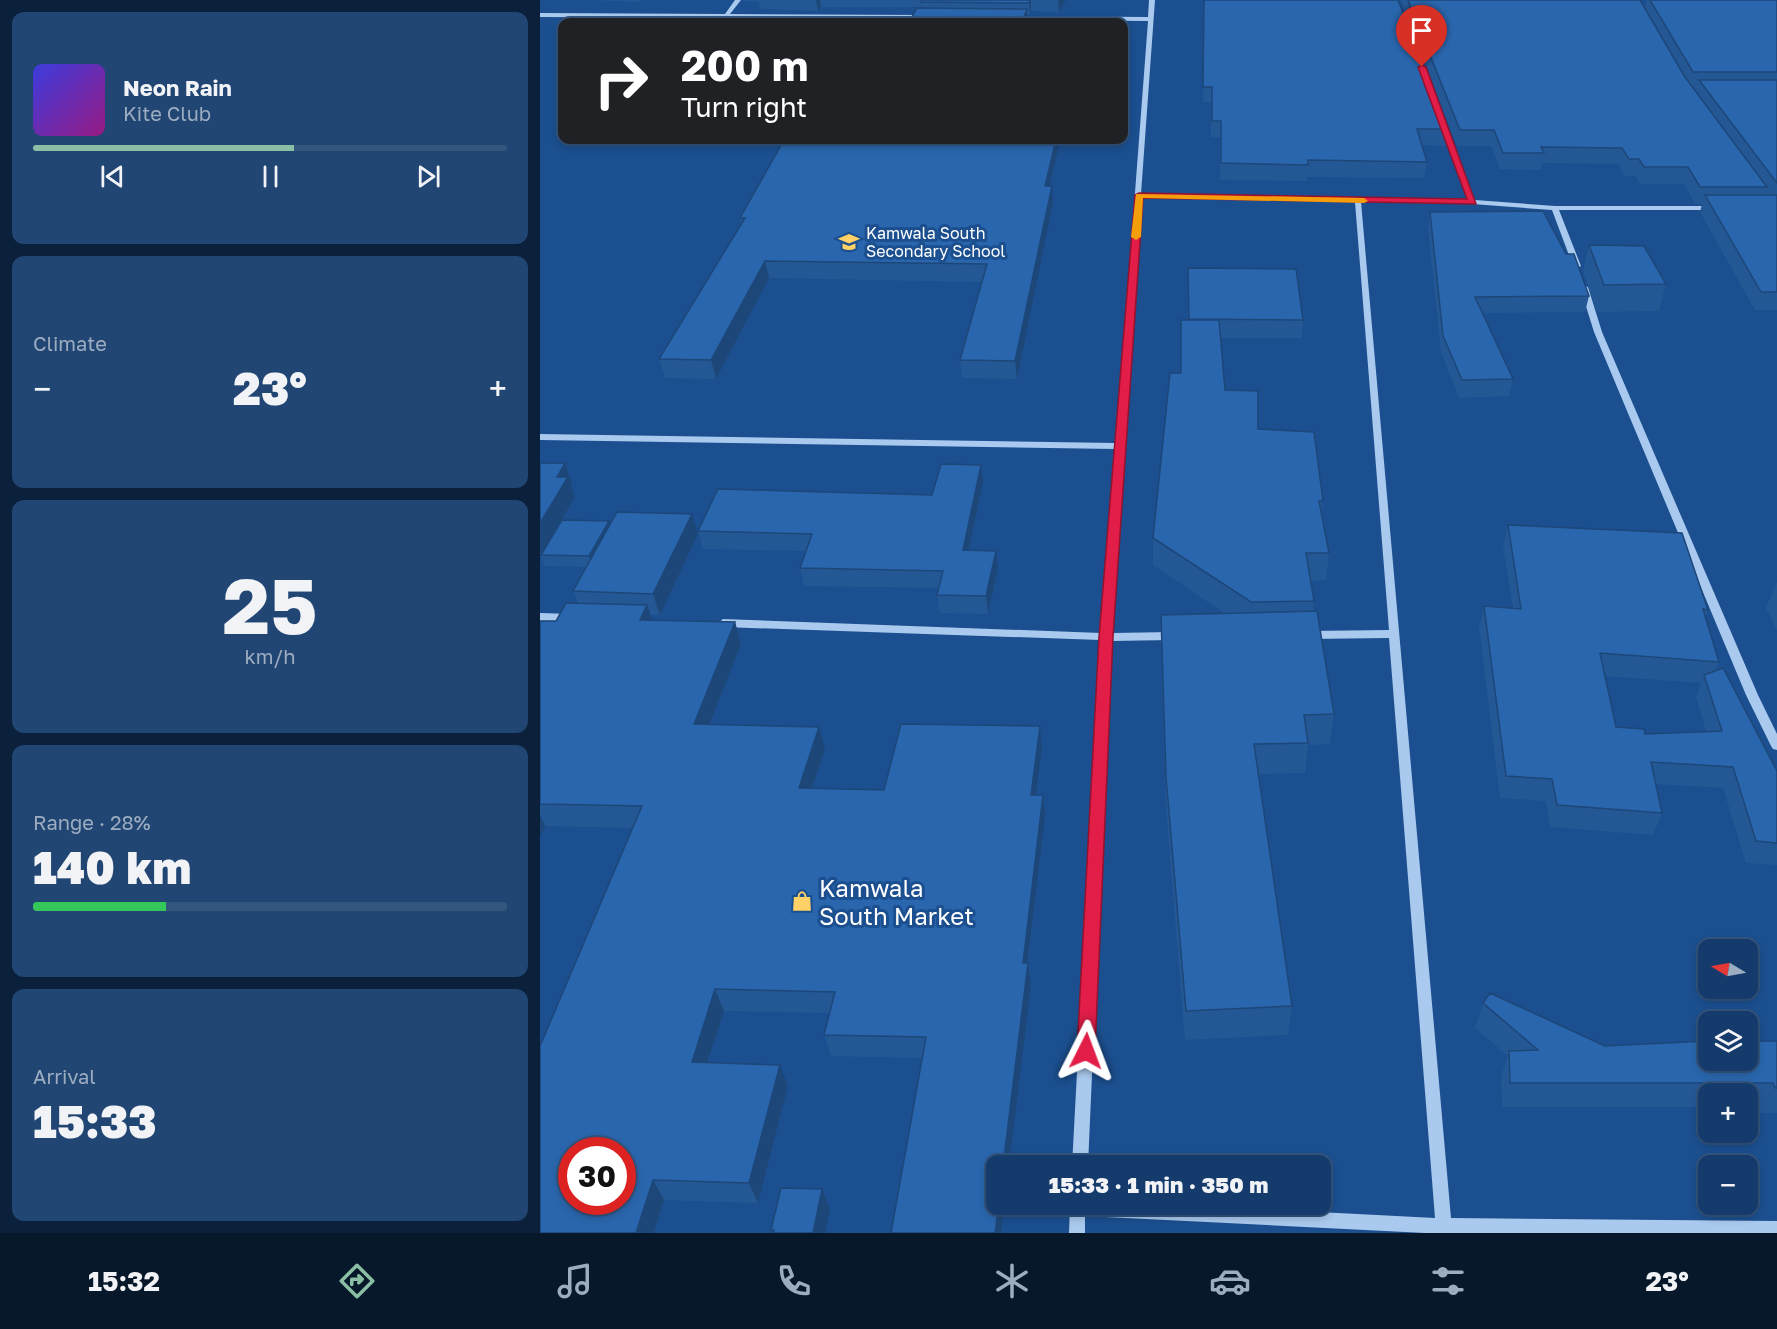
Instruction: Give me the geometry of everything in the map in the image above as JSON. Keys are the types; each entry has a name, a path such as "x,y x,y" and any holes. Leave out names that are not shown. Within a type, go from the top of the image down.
{"street":[{"path":"726,16 738,0"},
{"path":"1081,1155 1106,637 1152,0"},
{"path":"540,15 938,18"},
{"path":"1128,19 1149,19"},
{"path":"1439,112 1472,202"},
{"path":"1139,195 1472,202 1555,208 1725,208"},
{"path":"1358,201 1392,634 1444,1226"},
{"path":"1555,208 1575,259 1598,332 1752,695 1777,746"},
{"path":"540,437 1121,446"},
{"path":"540,617 587,618"},
{"path":"705,623 1106,637 1190,636"},
{"path":"1297,635 1392,634"},
{"path":"1077,1233 1078,1215"},
{"path":"1243,1215 1444,1226 1777,1229"}],"building":[{"path":"922,0 1030,0 1029,3 921,2"},
{"path":"1204,0 1398,0 1448,129 1417,129 1427,162 1308,160 1308,165 1221,163 1221,121 1212,121 1212,87 1203,87"},
{"path":"1408,0 1640,0 1685,77 1767,187 1700,187 1688,167 1644,167 1639,159 1629,159 1622,148 1541,147 1544,153 1503,153 1494,130 1460,130"},
{"path":"1650,0 1777,0 1777,72 1693,72"},
{"path":"917,8 1027,9 1024,18 911,18"},
{"path":"1699,80 1777,80 1777,183"},
{"path":"782,144 1055,144 1045,186 1052,186 1015,361 960,360 987,264 765,261 711,360 659,359 745,218 740,218"},
{"path":"1705,195 1777,195 1777,292 1761,292"},
{"path":"1543,211 1566,254 1574,254 1589,296 1475,297 1513,379 1462,380 1443,336 1430,212"},
{"path":"1589,245 1644,246 1666,284 1604,285"},
{"path":"1188,268 1296,269 1303,320 1189,319"},
{"path":"1181,320 1219,320 1225,390 1258,391 1258,429 1314,432 1323,501 1319,501 1329,553 1306,553 1314,601 1251,602 1153,538 1170,373 1181,373"},
{"path":"540,463 565,463 557,477 568,477 540,523"},
{"path":"941,464 981,465 963,550 996,551 986,596 937,595 943,571 800,568 812,534 698,531 718,489 932,495"},
{"path":"617,512 692,514 653,594 573,591"},
{"path":"562,520 609,521 589,556 541,555"},
{"path":"1508,525 1682,533 1708,610 1703,609 1719,662 1600,653 1616,727 1644,729 1645,734 1722,731 1704,675 1723,668 1777,771 1777,843 1756,841 1733,767 1651,762 1662,813 1557,805 1552,779 1506,776 1484,606 1521,609"},
{"name":"Kamwala South Market","path":"566,603 647,605 640,620 735,622 694,724 819,727 799,788 884,790 901,724 1040,726 1031,795 1043,795 1023,963 1028,963 1004,1155 986,1155 986,1215 997,1215 995,1233 891,1233 926,1037 824,1035 835,992 715,989 692,1062 780,1065 749,1183 653,1180 636,1233 540,1233 540,1046 642,806 540,804 540,621 556,621"},
{"path":"1317,611 1334,714 1304,715 1308,743 1254,744 1292,1006 1186,1011 1166,777 1161,615"},
{"path":"1490,993 1605,1046 1698,1041 1698,1071 1758,1071 1758,1041 1777,1041 1777,1088 1773,1083 1510,1083 1509,1051 1538,1050 1483,1003"},
{"path":"781,1188 822,1189 813,1233 774,1233 774,1230 771,1230"}],"slow traffic":[{"path":"1136,237 1139,195 1364,201"}],"place":[{"name":"Kamwala South Secondary School","path":"849,242"},
{"name":"Kamwala South Market","path":"802,901"}],"route":[{"path":"1086,1051 1106,637 1139,195 1472,202 1422,67"}]}
